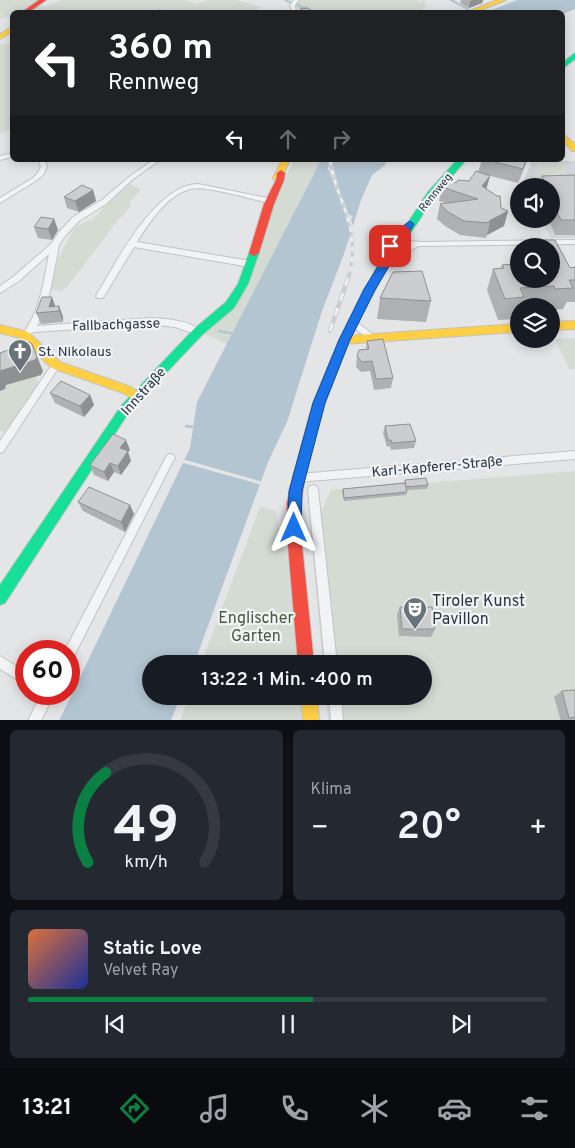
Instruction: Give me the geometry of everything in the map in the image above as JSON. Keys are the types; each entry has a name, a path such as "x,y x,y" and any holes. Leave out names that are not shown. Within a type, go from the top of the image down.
{"street":[{"path":"27,10 43,0"},
{"path":"476,10 503,0"},
{"path":"565,139 575,149"},
{"path":"0,201 38,177 44,166 42,162"},
{"path":"0,290 16,279 55,245 76,219 104,202 131,178 154,162"},
{"name":"Innstraße","path":"0,598 87,465 136,396 198,332 212,323 231,304 240,290 250,264 276,186 276,179 281,173 285,162"},
{"name":"Rennweg","path":"305,655 295,537 294,503 298,478 319,403 344,340 396,242 437,188 460,162"},
{"path":"100,296 149,219 183,188 196,186 270,201"},
{"path":"408,228 420,244"},
{"path":"396,242 420,244 575,242"},
{"path":"132,244 250,264"},
{"path":"388,259 405,249 420,244"},
{"path":"55,245 46,292 28,332 56,365 127,390 136,396"},
{"name":"Fallbachgasse","path":"0,329 28,332 151,321 187,326 198,332"},
{"path":"353,322 372,338"},
{"path":"560,326 575,325"},
{"path":"344,340 510,329"},
{"path":"0,448 56,365"},
{"name":"Karl-Kapferer-Straße","path":"298,478 575,455"},
{"path":"76,640 170,458"},
{"path":"313,490 330,655"},
{"path":"1,662 15,671"},
{"path":"34,720 42,705"},
{"path":"309,705 311,720"},
{"path":"335,705 337,720"}],"shaded area":[{"path":"575,161 575,238 551,238 546,228 560,228 560,178 525,178 531,162"}],"green space":[{"path":"0,0 47,0 38,5 44,7 62,0 185,0 196,4 209,0 237,0 261,7 257,10 10,10 10,16 0,19"},
{"path":"299,0 418,0 421,3 422,0 426,0 424,4 427,6 421,10 301,10 296,8 295,4"},
{"path":"10,43 10,130 0,133 0,45"},
{"path":"293,162 320,162 227,344 205,334 236,307 285,175"},
{"path":"538,162 567,165 560,186 560,178 532,178"},
{"path":"129,184 141,189 129,203 131,206 118,220 67,287 61,291 51,289 58,259 75,227 94,218"},
{"path":"575,338 575,369 569,369 559,348 560,339"},
{"path":"36,375 36,390 29,405 9,433 0,431 0,391 6,385"},
{"path":"575,471 575,720 328,720 327,705 432,705 432,655 322,655 311,536 331,490 425,480 426,483"},
{"name":"Englischer Garten","path":"260,507 276,511 281,545 287,549 296,655 204,655"},
{"path":"186,705 301,705 302,720 180,720"}],"water":[{"path":"517,0 575,0 575,9 565,13 565,10 492,10"},
{"path":"320,162 387,162 372,175 361,200 344,254 322,311 287,422 268,462 197,655 142,655 142,705 177,705 171,720 59,720 67,705 80,705 80,677 190,448 197,402"}],"pier":[{"path":"328,162 332,162 338,186 349,215 353,216 351,219 354,230 351,240 348,223 329,170 327,169 329,167"},
{"path":"182,459 263,482 262,485 180,462"}],"building":[{"path":"494,162 525,162 523,169"},
{"path":"476,171 490,176 482,186 500,196 501,208 508,211 489,221 490,223 464,221 448,212 440,204 478,199 442,187 448,180 456,183 458,180 469,181"},
{"path":"575,175 575,220 561,220 560,218 560,178 543,178 542,176"},
{"path":"82,185 93,190 75,201 64,197"},
{"path":"41,217 54,219 48,229 34,227"},
{"path":"560,249 570,268 575,267 575,280 569,280 573,288 555,289 560,288"},
{"path":"510,264 510,288 520,288 524,297 505,299 493,269 504,268 502,265"},
{"path":"422,271 431,301 380,298 393,272"},
{"path":"42,297 52,297 49,307 59,306 59,311 36,313"},
{"path":"383,339 393,378 376,379 372,361 362,362 357,356 359,350 369,349 367,341"},
{"path":"30,342 37,357 35,360 0,371 0,353"},
{"path":"61,381 90,395 80,406 50,393"},
{"path":"410,424 416,441 392,443 391,440 388,440 385,426"},
{"path":"113,434 126,440 120,448 128,451 118,466 110,463 104,472 90,465"},
{"path":"426,478 428,485 406,487 405,480"},
{"path":"405,483 407,492 344,498 343,489"},
{"path":"89,487 130,505 121,522 78,502"},
{"path":"400,607 432,607 435,629 402,629"},
{"path":"575,690 575,717 569,718 562,691"}],"waterway":[{"path":"285,0 310,10"},
{"path":"451,0 468,9"},
{"path":"219,331 235,334"},
{"path":"186,426 192,427"}],"railway":[{"path":"330,162 350,229 352,259 349,277"},
{"path":"330,331 349,275"}],"traffic: fast":[{"path":"565,64 575,55"},
{"path":"407,232 431,194 460,162"},
{"path":"299,476 319,403 344,340 385,261 391,245 410,224"},
{"path":"0,598 125,409 198,332 230,305 243,284 254,253"}],"traffic: slow":[{"path":"476,10 503,0"},
{"path":"0,37 10,30"},
{"path":"565,138 575,149"},
{"path":"277,178 285,162"},
{"path":"560,326 575,325"},
{"path":"0,329 24,335 56,365 127,390 136,396"},
{"path":"344,340 510,329"},
{"path":"310,705 311,720"}],"traffic: jam":[{"path":"28,10 43,0"},
{"path":"254,253 281,173"},
{"path":"299,476 294,503 295,545 305,655"}],"place":[{"name":"St. Nikolaus","path":"20,372"},
{"name":"Tiroler Kunst Pavillon","path":"415,630"}],"route":[{"path":"294,528 295,491 319,403 344,340 385,262 410,224 404,228 390,246"}]}
